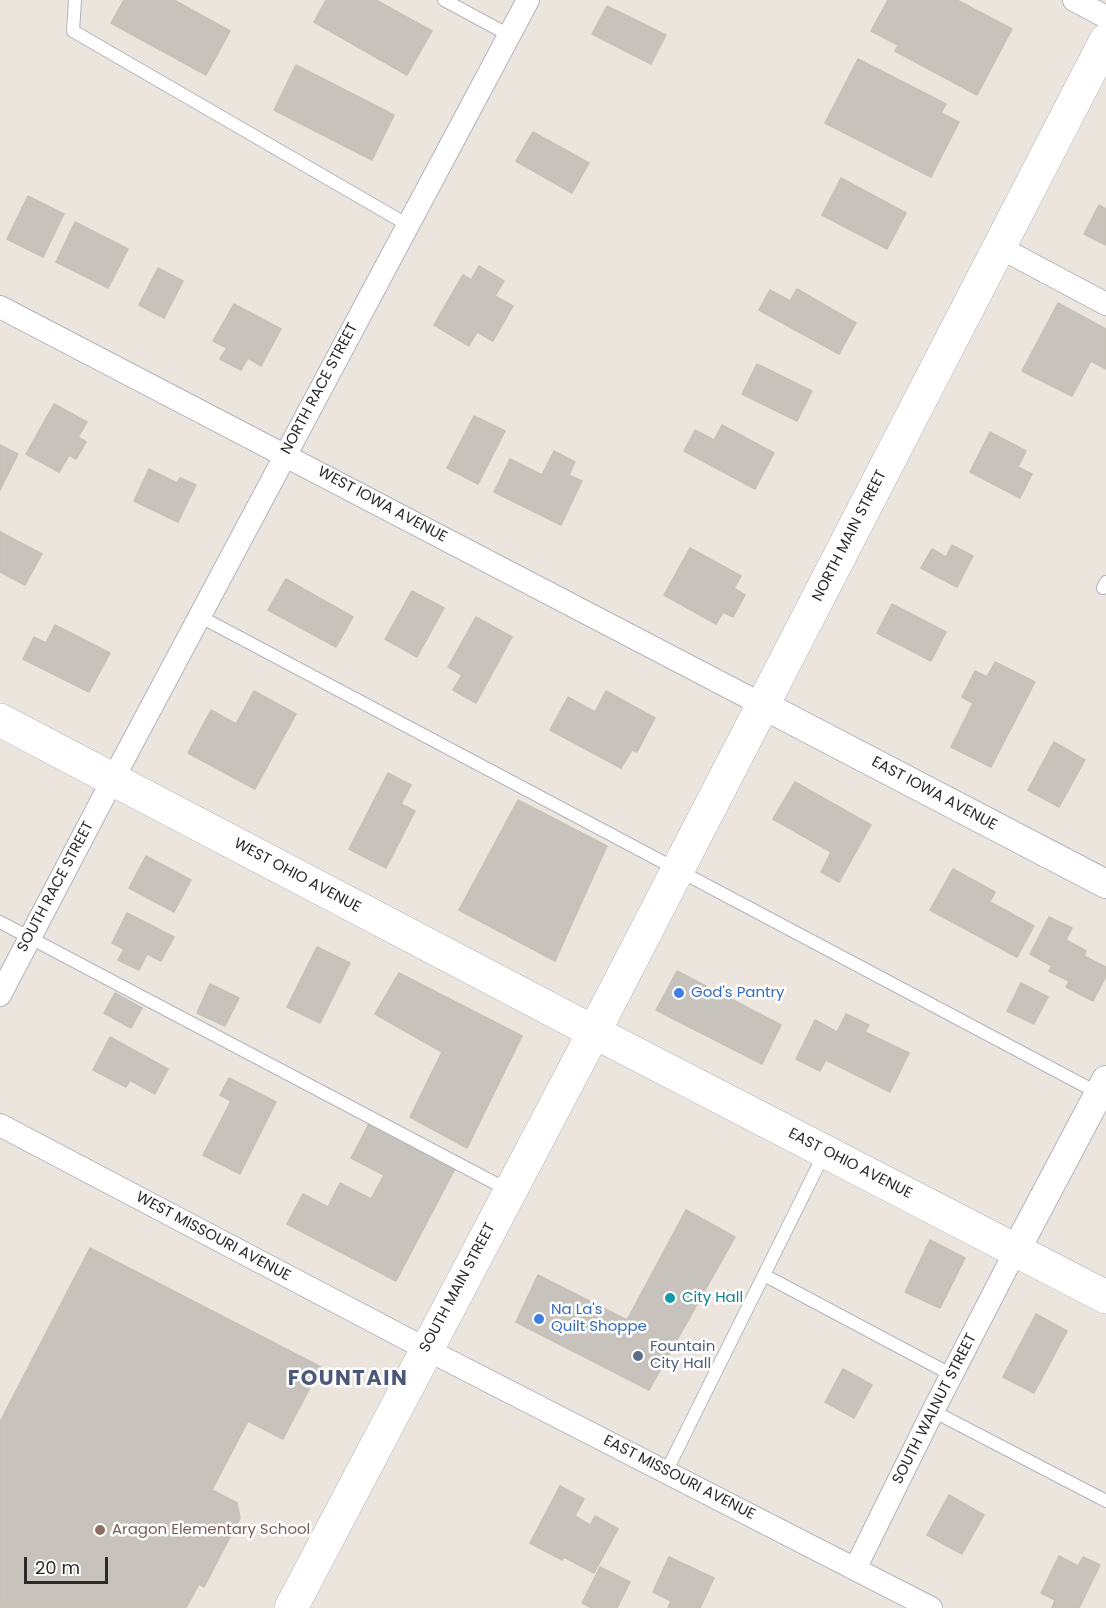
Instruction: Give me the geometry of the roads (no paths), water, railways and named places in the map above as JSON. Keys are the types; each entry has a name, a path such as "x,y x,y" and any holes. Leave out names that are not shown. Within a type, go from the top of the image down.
{"main road":[{"name":"NORTH MAIN STREET","path":"594,1032 1106,40"},
{"name":"WEST OHIO AVENUE","path":"0,720 594,1032"},
{"name":"EAST OHIO AVENUE","path":"594,1032 1106,1297"},
{"name":"SOUTH MAIN STREET","path":"291,1608 594,1032"}],"street":[{"name":"NORTH RACE STREET","path":"113,779 528,0"},
{"path":"1074,0 1106,17"},
{"path":"999,248 1106,304"},
{"name":"WEST IOWA AVENUE","path":"0,307 286,454 763,705"},
{"name":"EAST IOWA AVENUE","path":"763,705 1106,884"},
{"name":"SOUTH RACE STREET","path":"0,995 113,779"},
{"path":"1016,1250 1104,1090"},
{"name":"WEST MISSOURI AVENUE","path":"0,1125 426,1349"},
{"name":"SOUTH WALNUT STREET","path":"855,1569 1016,1250"},
{"name":"EAST MISSOURI AVENUE","path":"426,1349 931,1608"}],"lane":[{"path":"75,0 74,31 408,225"},
{"path":"444,0 509,35"},
{"path":"199,616 678,870 1104,1090"},
{"path":"0,922 510,1191"},
{"path":"666,1472 825,1151"},
{"path":"764,1275 952,1375"},
{"path":"933,1411 1106,1501"}],"place":[{"name":"God's Pantry","path":"679,993"},
{"name":"City Hall","path":"670,1298"},
{"name":"Na La's Quilt Shoppe","path":"539,1319"},
{"name":"Fountain City Hall","path":"638,1356"},
{"name":"Aragon Elementary School","path":"100,1530"}],"district":[{"name":"FOUNTAIN","path":"348,1380"}]}
